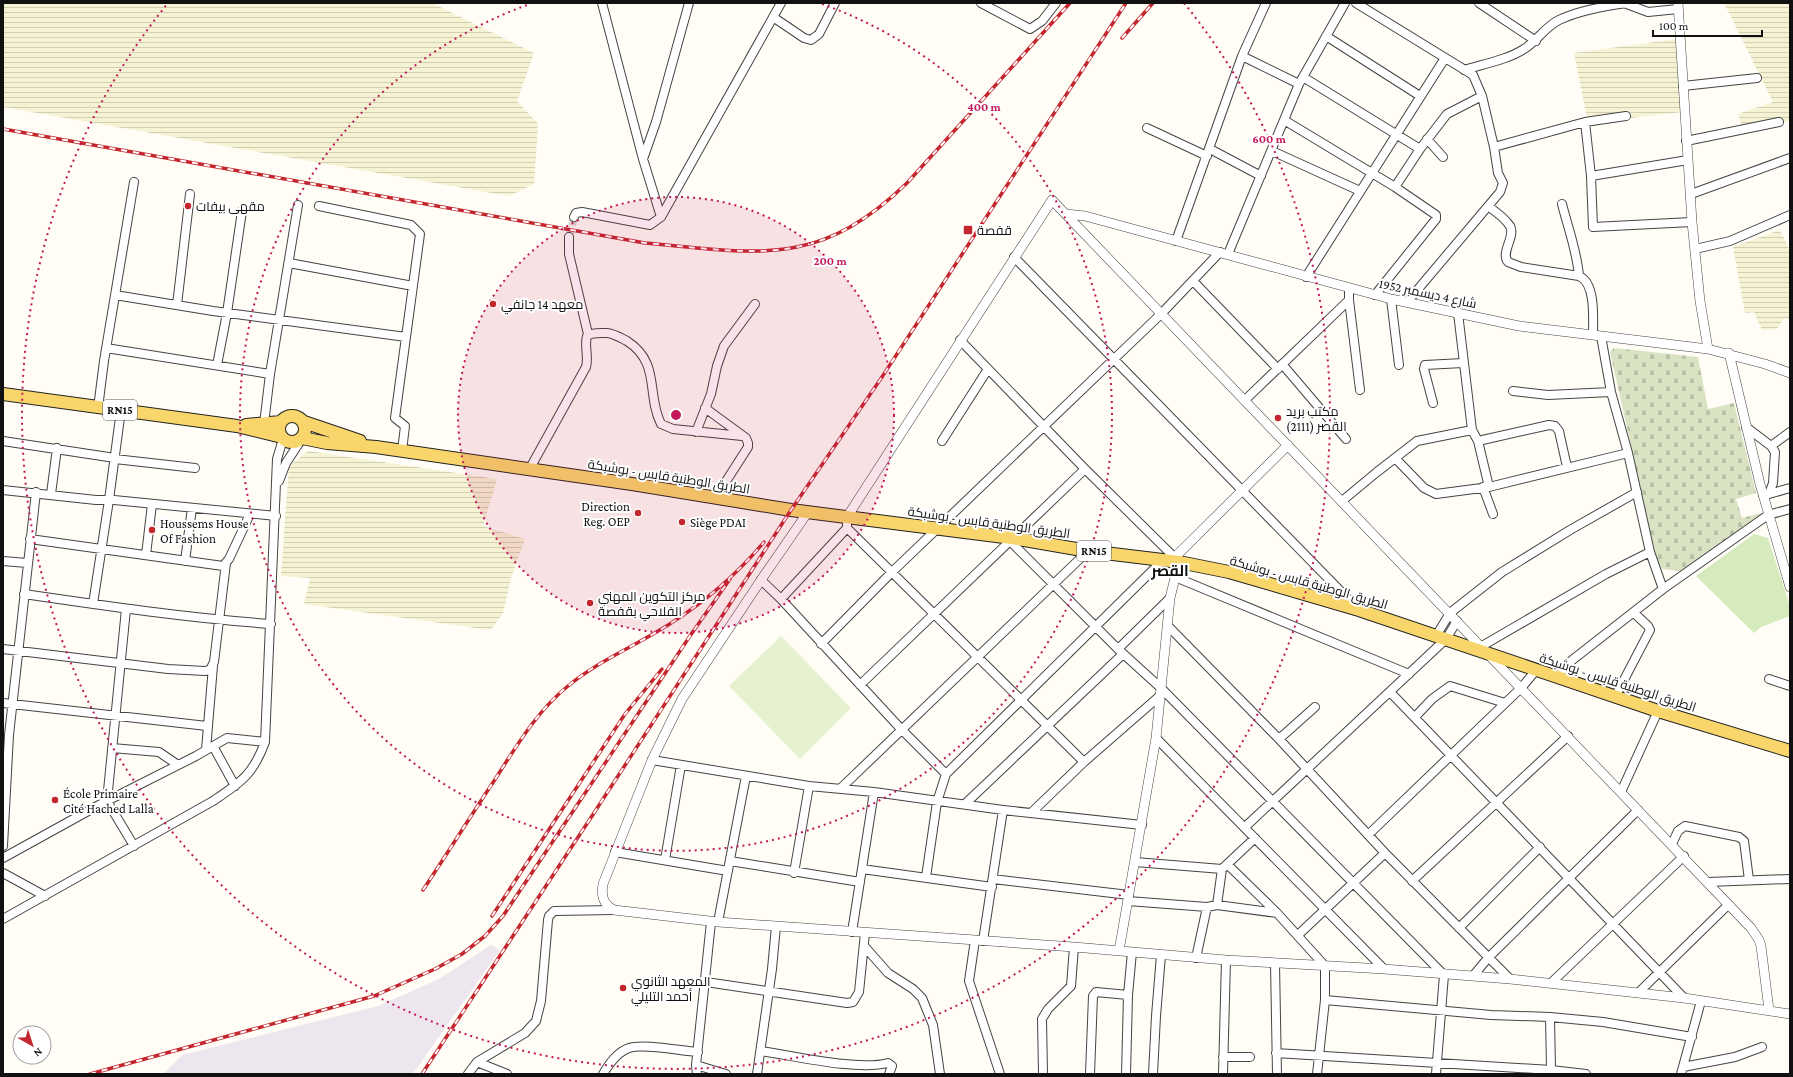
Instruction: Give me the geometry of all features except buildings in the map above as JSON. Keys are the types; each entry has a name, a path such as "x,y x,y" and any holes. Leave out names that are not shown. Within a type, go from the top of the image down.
{"main road":[{"name":"RN15","path":"3,394 237,426 292,442 301,439"},
{"name":"RN15","path":"237,426 281,422 287,417 294,416 304,422"},
{"path":"281,422 279,432 282,438"},
{"name":"الطريق الوطنية قابس - بوشبكة","path":"304,422 376,447"},
{"path":"301,439 306,430 304,422"},
{"name":"الطريق الوطنية قابس - بوشبكة","path":"301,439 327,443 376,447 716,497 808,512 847,522 937,529 1171,560 1229,572 1359,610 1658,711 1790,751"}],"street":[{"path":"602,3 642,159 661,217"},
{"path":"642,159 656,122 688,3"},
{"path":"574,217 576,214 582,212 650,225 661,217 781,3"},
{"path":"773,17 804,38 811,40 819,34 835,3"},
{"path":"980,3 1030,29 1042,21 1056,3"},
{"path":"1176,241 1209,153 1242,56 1266,3"},
{"path":"821,644 892,572 1224,253 1272,150 1301,80 1345,3"},
{"path":"1356,3 1474,77 1482,96 1494,147 1498,173 1503,185 1500,192 1408,302"},
{"path":"1479,3 1536,41"},
{"path":"1582,11 1586,3"},
{"path":"1464,70 1522,50 1536,41 1555,22 1582,11 1624,3 1648,12 1678,6 1692,222 1700,301 1708,349"},
{"path":"1326,36 1420,96"},
{"path":"1242,56 1301,80 1420,149"},
{"path":"1306,277 1445,58"},
{"path":"1684,86 1757,78"},
{"path":"1394,187 1420,149 1447,114 1482,96"},
{"path":"1494,147 1585,122 1626,116"},
{"path":"1284,120 1434,212 1436,217 1375,295"},
{"path":"1585,122 1591,176 1592,225 1595,228 1692,222"},
{"path":"1686,141 1779,122"},
{"path":"1147,128 1209,153 1260,176"},
{"path":"1428,139 1443,157"},
{"path":"1272,150 1360,192"},
{"path":"1691,194 1790,158"},
{"path":"1591,176 1688,160"},
{"path":"98,408 106,348 134,182"},
{"path":"177,305 190,194"},
{"path":"781,598 847,522 960,340 1052,200 1522,687 1751,928 1759,940 1769,1010"},
{"path":"1562,204 1570,239 1578,257 1579,276"},
{"path":"264,424 270,374 298,205"},
{"path":"319,206 411,225 420,234 395,418 405,426 402,451"},
{"path":"1488,206 1508,223 1511,228 1512,233 1505,256 1508,262 1521,267 1579,276 1586,280 1591,291 1597,336 1628,453 1650,552 1663,590"},
{"path":"217,365 227,313 242,211"},
{"name":"شارع 4 ديسمبر 1952","path":"1066,214 1085,216 1391,299 1519,326 1708,349 1729,353 1790,373"},
{"path":"1695,249 1730,241 1790,215"},
{"path":"529,470 586,367 588,360 586,340 588,334 569,254 569,237"},
{"path":"1014,257 1240,490 1359,610"},
{"path":"289,263 413,286"},
{"path":"1194,282 1280,366 1346,439"},
{"path":"1350,289 1349,300 1360,390"},
{"path":"115,295 227,313 406,337"},
{"path":"1391,299 1399,365"},
{"path":"1244,400 1349,300"},
{"path":"696,432 724,346 755,304"},
{"path":"1458,313 1472,430 1478,441 1486,487 1493,514"},
{"path":"588,334 612,334 636,347 644,356 649,368 661,424 672,430 742,436"},
{"path":"960,340 1171,560 1174,577 1170,598 1169,627 1156,738 1120,951"},
{"path":"106,348 270,374"},
{"path":"1729,353 1746,427 1766,494 1768,515 1790,587"},
{"path":"1433,403 1424,369 1425,365 1463,363"},
{"path":"942,441 988,369"},
{"path":"1513,390 1548,395 1611,392"},
{"path":"705,408 742,436 748,443 748,447 716,497"},
{"path":"93,604 121,410"},
{"path":"1478,441 1549,425 1555,426 1559,431 1567,467"},
{"path":"1746,427 1771,446 1776,452 1773,482 1766,494"},
{"path":"1342,501 1417,441 1472,430"},
{"path":"1771,446 1790,432"},
{"path":"3,919 213,801 235,786 252,770 265,742 276,516 277,459 282,438"},
{"path":"277,490 286,463 301,439"},
{"path":"3,441 115,458 195,468"},
{"path":"926,877 937,802 946,774 1021,699 1171,560 1240,490 1288,445"},
{"path":"51,494 57,448"},
{"path":"1395,458 1424,488 1432,494 1486,487 1628,453"},
{"path":"860,685 1085,469"},
{"path":"1766,494 1790,488"},
{"path":"3,490 276,516"},
{"path":"3,846 5,758 36,492"},
{"path":"1441,637 1450,613 1502,572 1570,530 1637,492"},
{"path":"146,555 152,504"},
{"path":"185,561 192,508"},
{"path":"1557,677 1571,661 1672,583 1768,515 1790,509"},
{"path":"614,910 605,904 601,893 605,878 652,760 682,699 808,512"},
{"path":"206,750 213,666 226,564 250,514"},
{"path":"847,522 892,572 976,657 1048,725 1084,762"},
{"path":"30,539 218,566 226,564"},
{"path":"1011,539 1096,628 1273,800 1444,975 1436,1074"},
{"path":"841,788 1088,550"},
{"path":"1482,646 1606,574 1650,552"},
{"path":"3,561 27,563"},
{"path":"1657,576 1672,583"},
{"path":"1174,577 1409,674"},
{"path":"761,580 781,598 821,644 901,729 946,774"},
{"path":"24,594 126,609 219,620 270,624"},
{"path":"965,804 1048,725 1121,651 1170,598"},
{"path":"126,609 107,801 134,846"},
{"path":"1616,697 1650,630 1634,612"},
{"path":"1245,827 1409,674 1457,621"},
{"path":"1169,627 1308,768 1412,881 1510,979"},
{"path":"3,649 120,664 205,671 210,670 213,666"},
{"path":"1368,834 1522,687 1537,669"},
{"path":"1769,679 1790,686"},
{"path":"1415,717 1432,700 1452,686 1505,702"},
{"path":"1032,812 1162,691"},
{"path":"1390,692 1684,998"},
{"path":"3,703 207,726"},
{"path":"1280,739 1315,707"},
{"path":"1621,792 1658,711"},
{"path":"1412,881 1568,736"},
{"path":"3,858 107,801 230,738 265,742"},
{"path":"1156,738 1384,969"},
{"path":"213,746 235,786"},
{"path":"112,748 159,752 178,765"},
{"path":"652,760 809,786 841,788 937,802 1142,825"},
{"path":"665,860 681,765"},
{"path":"697,1074 696,1065 714,922 728,871 746,776"},
{"path":"794,873 809,786"},
{"path":"852,932 874,792"},
{"path":"1000,1074 969,981 992,883 1003,810"},
{"path":"1474,976 1488,958 1638,810"},
{"path":"1672,844 1681,828 1685,826 1739,837 1744,841 1749,880"},
{"path":"1217,905 1225,867 1255,838"},
{"path":"1459,928 1540,847"},
{"path":"615,852 728,871"},
{"path":"1298,935 1385,853"},
{"path":"1551,983 1612,922 1684,856"},
{"path":"730,861 794,873 860,882"},
{"path":"1135,862 1225,867 1277,913 1325,966 1324,1000 1317,1074"},
{"path":"862,869 1206,907 1217,905 1277,913"},
{"path":"3,873 45,896"},
{"path":"1708,882 1790,879"},
{"path":"1638,992 1728,905"},
{"path":"1196,958 1206,907"},
{"path":"468,1074 477,1062 525,1033 536,1021 541,1001 549,916 554,911 614,910 714,922 1074,947 1196,958 1384,969 1444,975 1510,979 1638,992 1790,1014"},
{"path":"756,1074 761,1051 776,926"},
{"path":"706,982 853,1002 860,992 865,933"},
{"path":"865,947 888,973 913,989 922,998 933,1025 940,1074"},
{"path":"1043,1074 1042,1019 1048,1009 1071,986 1074,947"},
{"path":"1126,1074 1128,994 1132,952"},
{"path":"1153,1074 1156,1016 1162,955"},
{"path":"1223,1074 1226,960"},
{"path":"1275,963 1277,1074"},
{"path":"1090,1074 1092,996 1096,992 1128,994"},
{"path":"1324,1000 1491,1015 1550,1017 1620,1024 1692,1037"},
{"path":"1682,1070 1701,1001"},
{"path":"1550,1017 1551,1070"},
{"path":"603,1074 611,1062 629,1048 640,1047 698,1052"},
{"path":"1682,1070 1735,1057 1762,1047"},
{"path":"761,1051 858,1065 874,1066 888,1063 892,1066 889,1074"},
{"path":"1276,1053 1522,1071 1551,1070 1586,1074"},
{"path":"1223,1056 1250,1058"},
{"path":"477,1062 507,1074"},
{"path":"696,1065 726,1074"}],"shaded area":[{"path":"3,3 432,3 534,53 517,101 538,124 534,184 509,196 3,107"},
{"path":"1724,3 1790,3 1790,121 1743,130 1738,114 1773,102"},
{"path":"1677,39 1682,112 1588,123 1574,53"},
{"path":"1780,230 1790,251 1790,320 1784,318 1777,329 1762,330 1754,312 1745,313 1733,247"},
{"path":"308,451 497,479 483,526 525,539 511,578 503,613 491,630 304,604 310,578 281,576 289,466"},
{"path":"491,945 500,950 413,1074 163,1074 182,1055 378,1006 439,979"}],"green space":[{"path":"1614,348 1698,357 1708,409 1734,403 1756,493 1736,499 1742,518 1761,513 1762,516 1687,572 1663,569 1658,565 1610,352"},
{"path":"1754,534 1768,538 1790,606 1790,616 1761,627 1754,633 1696,576"},
{"path":"781,636 851,708 800,759 729,686"}],"tunnel":[{"path":"569,237 574,217"}],"railway":[{"path":"3,129 645,243 721,250 754,251 785,249 815,242 844,230 875,211 907,183 1070,3"},
{"path":"422,1074 791,510 882,377 1126,3"},
{"path":"1122,38 1153,3"},
{"path":"423,890 519,743 546,707 568,686 588,671 684,615 713,593 739,569 764,542"},
{"path":"90,1074 374,996 435,969 462,954 485,936 503,916 692,633 730,579"},
{"path":"492,916 625,714 662,669"}],"place":[{"name":"مقهى بيفات","path":"188,206"},
{"name":"قفصة","path":"968,230"},
{"name":"معهد 14 جانفي","path":"493,304"},
{"name":"مكتب بريد القصر (2111)","path":"1278,418"},
{"name":"Direction Reg. OEP","path":"638,513"},
{"name":"Siège PDAI","path":"682,522"},
{"name":"Houssems House Of Fashion","path":"152,530"},
{"name":"مركز التكوين المهني الفلاحي بقفصة","path":"590,603"},
{"name":"École Primaire Cité Hached Lalla","path":"55,800"},
{"name":"المعهد الثانوي أحمد التليلي","path":"623,988"}],"district":[{"name":"القصر","path":"1170,571"}]}
